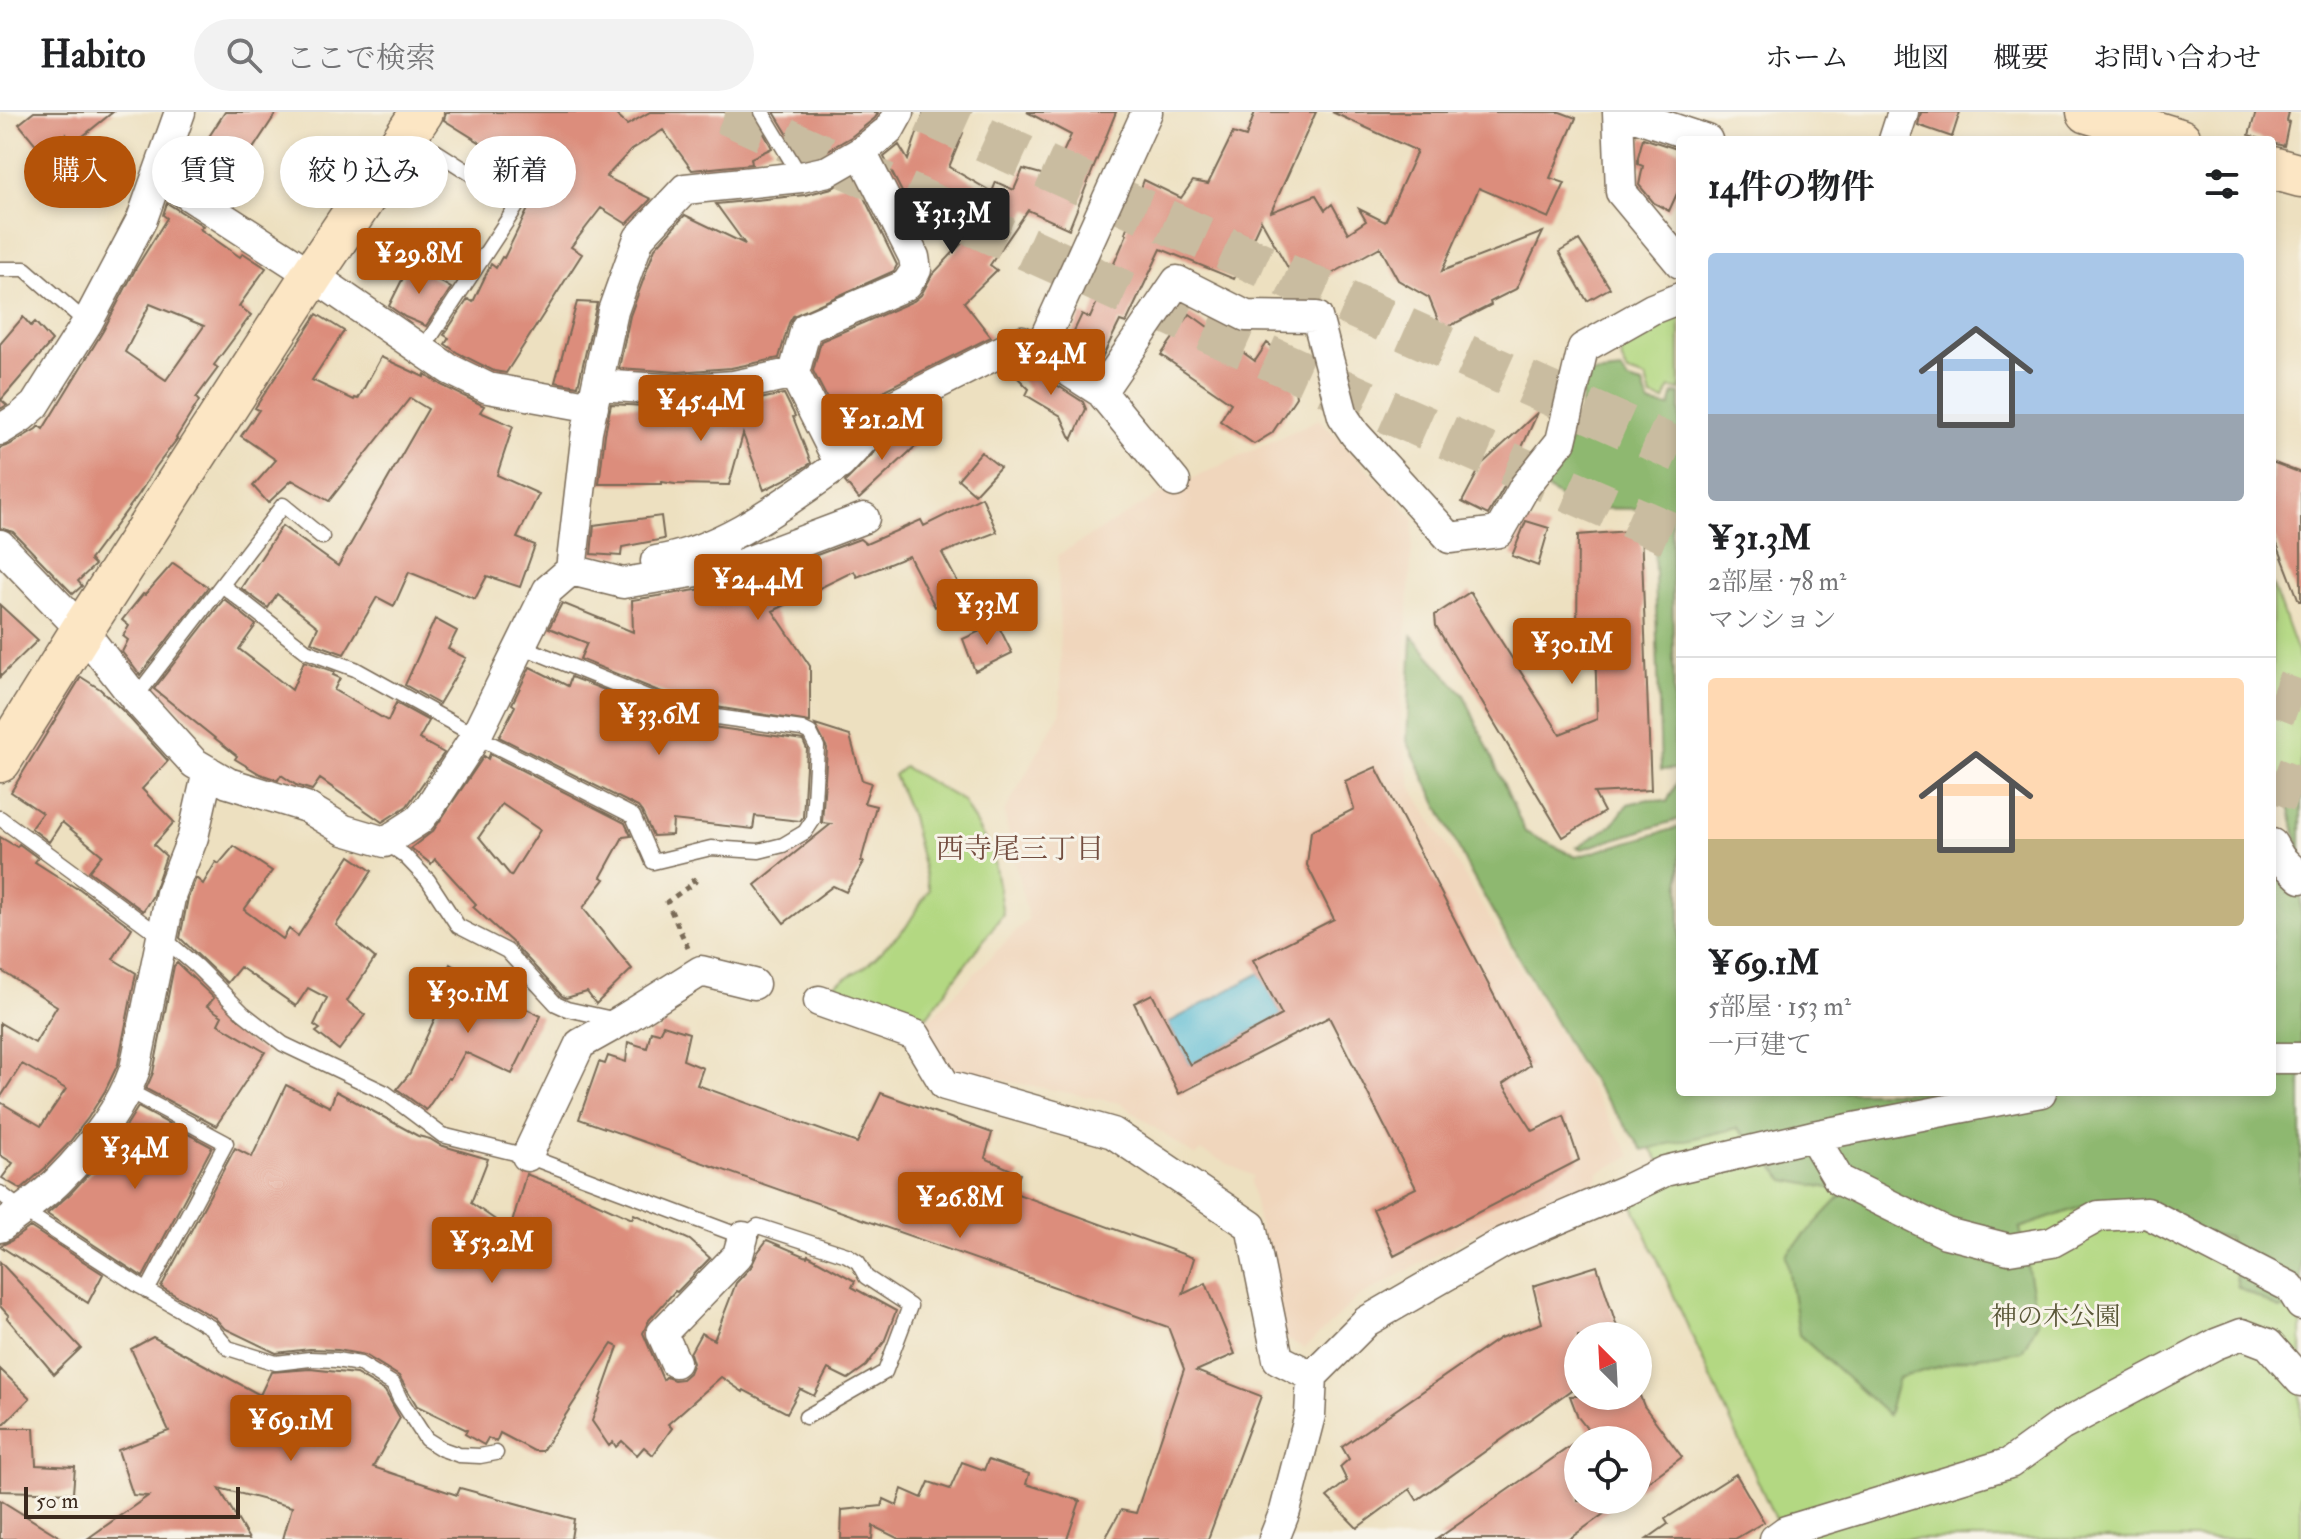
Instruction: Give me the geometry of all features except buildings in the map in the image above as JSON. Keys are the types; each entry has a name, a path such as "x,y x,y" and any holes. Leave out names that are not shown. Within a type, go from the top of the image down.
{"street":[{"path":"172,136 180,112"},
{"path":"0,545 82,630 135,698 194,763 228,783 306,807 344,830 385,842 419,820 431,805 476,736 548,590 572,565 587,431 613,311 639,238 685,189 801,177 828,171 861,152 889,130 899,112"},
{"path":"1039,351 1147,112"},
{"path":"1676,258 1621,192 1621,112 1695,136"},
{"path":"1895,136 1903,112"},
{"path":"2088,112 2167,136"},
{"path":"0,761 312,275 415,123"},
{"path":"840,464 794,373 806,328 906,285 916,270 914,257 861,152"},
{"path":"2276,169 2301,176"},
{"path":"0,430 35,405 87,323 142,219 152,193"},
{"path":"208,208 449,369 488,388 595,396 734,386 794,373"},
{"path":"1101,392 1177,281 1246,316 1317,317 1343,416 1355,434 1450,538 1499,532 1525,486 1561,441 1583,348 1652,309 1676,300"},
{"path":"572,565 622,567 671,559 710,545 773,512 840,464 895,405 1022,341 1101,392 1175,482"},
{"path":"572,565 623,583 742,564 864,518"},
{"path":"7,1210 57,1182 97,1137 127,1090 135,1069 171,893 193,837 208,771"},
{"path":"2276,851 2301,878"},
{"path":"527,1156 580,1044 621,1021 694,960 754,984"},
{"path":"819,1001 915,1035 945,1085 1113,1133 1251,1226 1278,1359 1312,1376"},
{"path":"2276,1058 2301,1058"},
{"path":"1274,1539 1285,1511 1310,1415 1312,1376 1367,1321 1504,1242 1665,1171 1813,1136 2020,1096"},
{"path":"1813,1136 1839,1180 1946,1233 2009,1249 2052,1242 2099,1216 2147,1213 2290,1287 2301,1305"},
{"path":"675,1362 662,1333 738,1255 743,1237"},
{"path":"1775,1539 1786,1531 2010,1463 2061,1426 2216,1344 2242,1334 2268,1344 2301,1381"}],"lane":[{"path":"762,112 801,177"},
{"path":"415,123 518,204 422,350"},
{"path":"0,269 25,269 87,323"},
{"path":"135,698 283,505 322,537"},
{"path":"222,585 306,651 355,669 476,736 633,816 653,862 711,848 759,851 783,845 805,832 813,820 817,747 810,733 802,729 695,714 521,646"},
{"path":"0,818 162,937 243,1013 283,1044 386,1093 442,1135 527,1156 743,1237 758,1226 847,1255 858,1262 866,1277 910,1306 885,1372 806,1417"},
{"path":"385,842 404,855 428,880 458,926 507,951 556,1004 621,1021"},
{"path":"127,1090 226,1143 147,1291"},
{"path":"7,1210 210,1327 228,1348 276,1363 310,1359 360,1364 393,1384 426,1439 459,1455 496,1453"}],"path":[{"path":"653,862 661,879 688,871 695,882 667,902 694,960"}],"shaded area":[{"path":"1319,419 1414,517 1400,725 1412,788 1631,1156 1597,1173 1599,1178 1593,1191 1496,1222 1356,1299 1305,1348 1280,1337 1251,1181 1253,1176 1201,1151 1195,1156 1120,1103 945,1069 924,1025 1028,919 1004,813 1061,711 1058,555 1162,493"}],"green space":[{"path":"1676,312 1676,389 1670,388 1665,401 1651,397 1646,379 1628,373 1622,361 1619,337"},
{"path":"1622,371 1628,381 1643,385 1649,404 1670,407 1676,393 1676,510 1671,510 1675,769 1661,770 1653,509 1563,508 1565,501 1541,485 1566,446 1579,432 1584,375"},
{"path":"2276,595 2301,663 2301,784 2292,788 2276,785"},
{"path":"1412,636 1464,695 1525,832 1576,857 1676,828 1676,1096 2276,1096 2276,876 2301,898 2301,1308 2279,1309 2238,1287 2228,1238 2092,1203 2020,1228 2038,1322 2022,1351 1970,1358 1898,1378 1888,1415 1799,1335 1786,1255 1846,1191 1785,1180 1738,1128 1643,1150 1577,1060 1469,870 1407,741"},
{"path":"904,767 963,801 993,855 1003,914 927,1016 829,988 866,966 906,927 929,890 911,817 894,775"},
{"path":"1676,784 1676,820 1582,849 1577,847 1612,825 1628,804 1649,799 1667,802"},
{"path":"2301,790 2301,856 2289,807 2276,791"},
{"name":"神の木公園","path":"2276,871 2301,908 2301,1539 1784,1539 1626,1190 1665,1170 1535,966 1676,1089 1676,1096 2276,1096"}],"water":[{"path":"1260,973 1282,1015 1190,1065 1168,1023"}],"tunnel":[{"path":"725,112 1380,408 1676,536"},
{"path":"924,112 1676,449"},
{"path":"2276,694 2301,703"},
{"path":"2276,781 2301,790"}],"district":[{"name":"西寺尾三丁目","path":"1020,848"}]}
